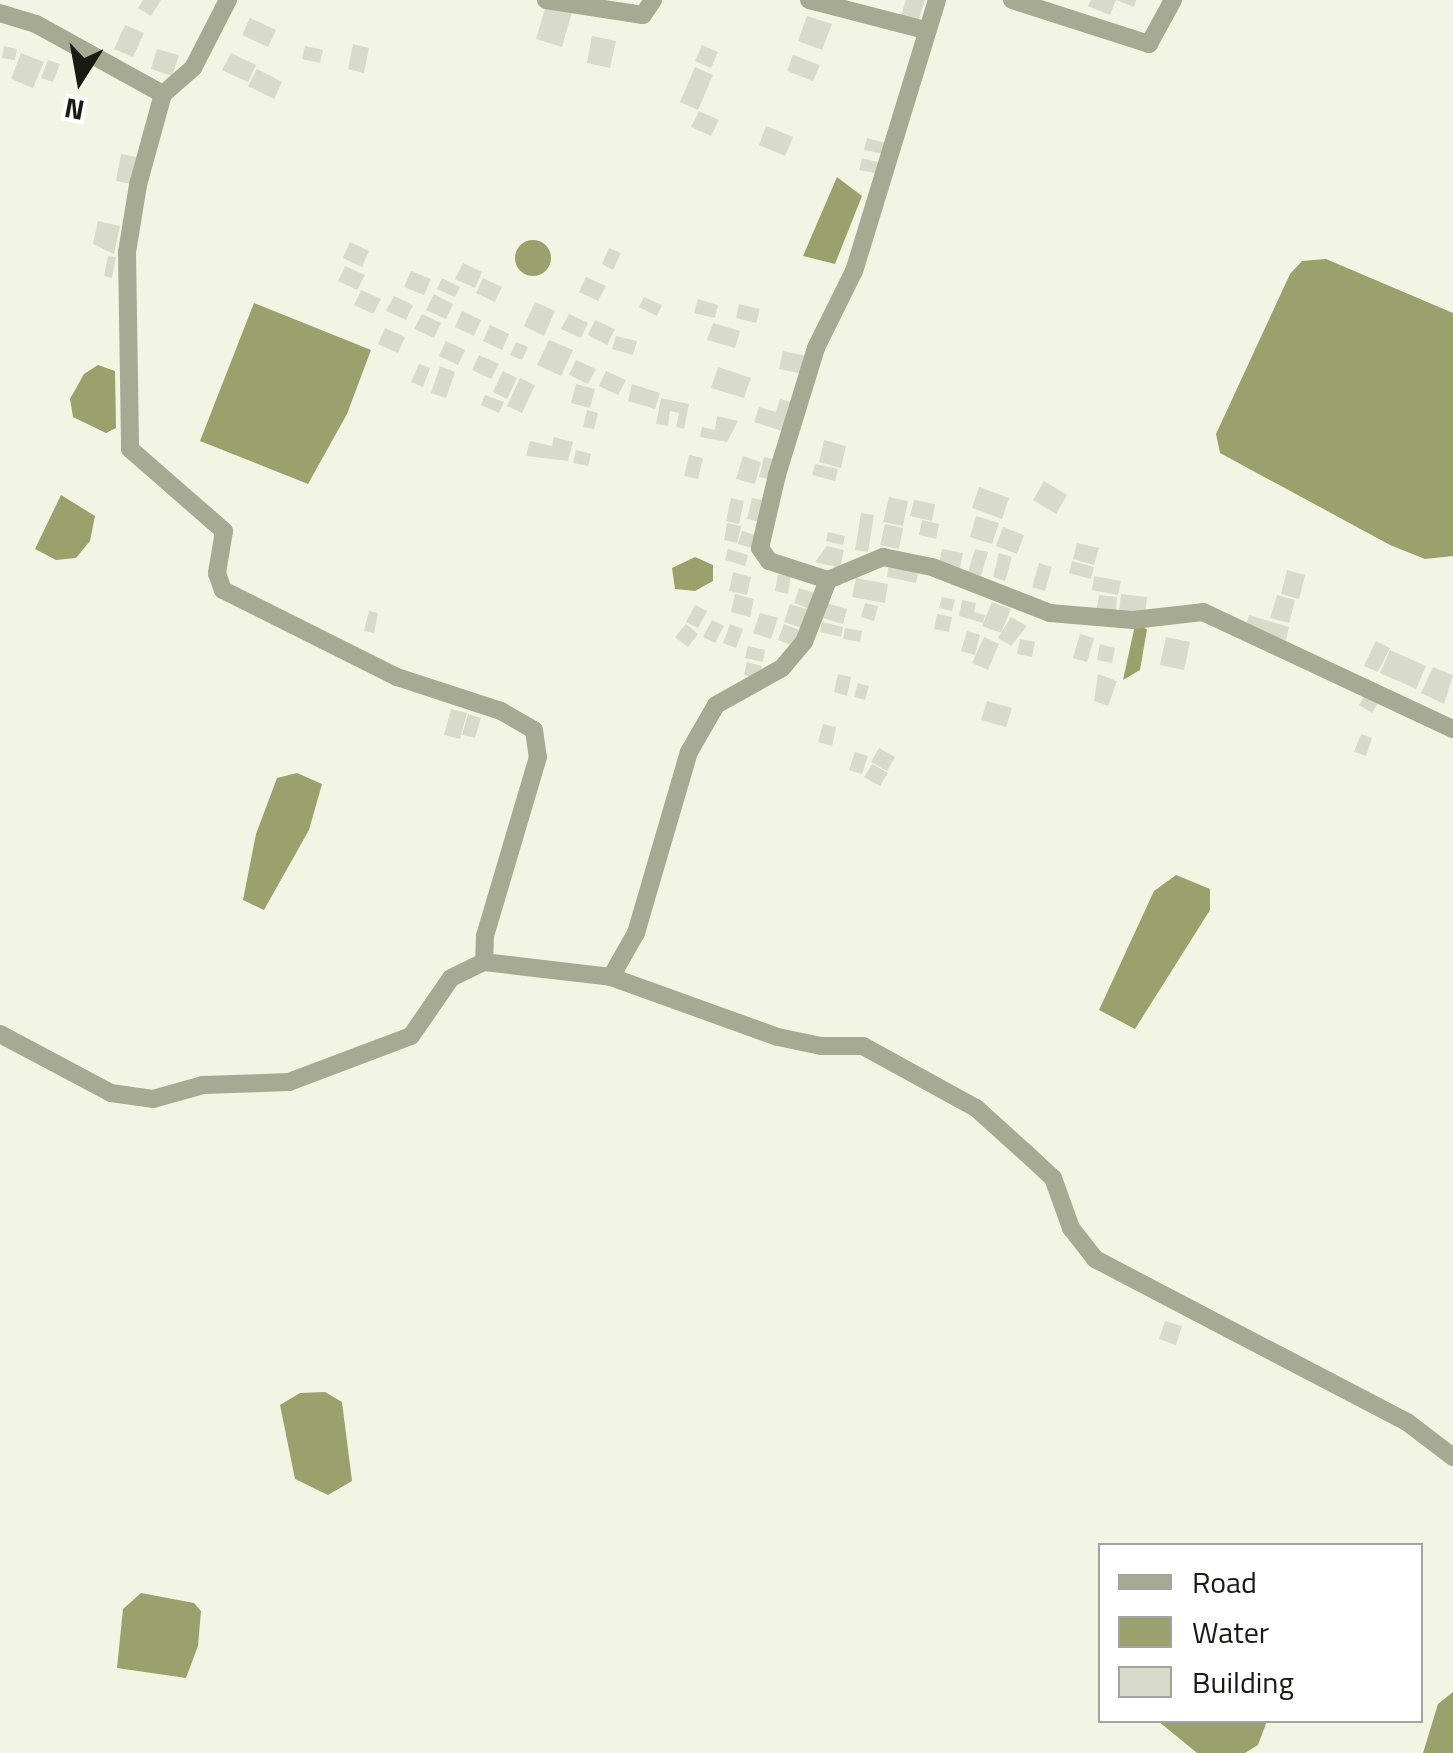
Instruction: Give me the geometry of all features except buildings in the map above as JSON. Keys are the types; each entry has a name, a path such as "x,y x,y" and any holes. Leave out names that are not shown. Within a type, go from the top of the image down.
{"street":[{"path":"228,0 193,68 163,94 127,252 130,449 224,530 217,573 223,590 398,677 501,710 534,730 538,757 499,883 484,962"},
{"path":"546,0 643,14 653,0"},
{"path":"809,0 925,30"},
{"path":"936,0 854,271 816,348 760,548 769,562 828,580 882,557 932,568 1050,613 1133,620 1202,612 1453,729"},
{"path":"1012,0 1149,44 1172,0"},
{"path":"0,13 36,24 163,94"},
{"path":"611,977 636,933 689,752 716,704 782,668 804,642 828,580"},
{"path":"0,1034 111,1093 153,1099 203,1085 289,1082 411,1036 452,978 484,962 611,977 778,1036 821,1046 864,1046 976,1108 1053,1178 1071,1228 1095,1259 1407,1422 1453,1457"}],"water":[{"path":"837,177 862,196 835,264 803,256"},
{"path":"533,240 546,245 551,258 546,271 533,276 520,271 515,258 520,245"},
{"path":"1326,259 1453,313 1453,556 1425,559 1390,545 1220,453 1216,434 1290,274 1302,261"},
{"path":"254,303 371,350 347,414 308,484 200,441"},
{"path":"98,365 115,371 116,428 106,433 73,417 70,399 84,374"},
{"path":"61,495 95,516 90,541 76,558 56,560 35,549"},
{"path":"695,557 713,565 713,581 695,591 675,589 672,568"},
{"path":"1135,625 1147,629 1140,670 1123,680"},
{"path":"297,773 322,784 309,830 264,910 243,900 256,834 277,778"},
{"path":"1176,875 1210,889 1210,910 1135,1029 1099,1010 1154,891"},
{"path":"325,1392 342,1402 352,1481 328,1495 295,1479 280,1405 300,1393"},
{"path":"141,1593 194,1603 201,1611 198,1646 186,1678 117,1668 123,1609"},
{"path":"1453,1692 1453,1753 1423,1753 1438,1704"},
{"path":"1160,1723 1266,1723 1258,1745 1245,1753 1197,1753"}]}
